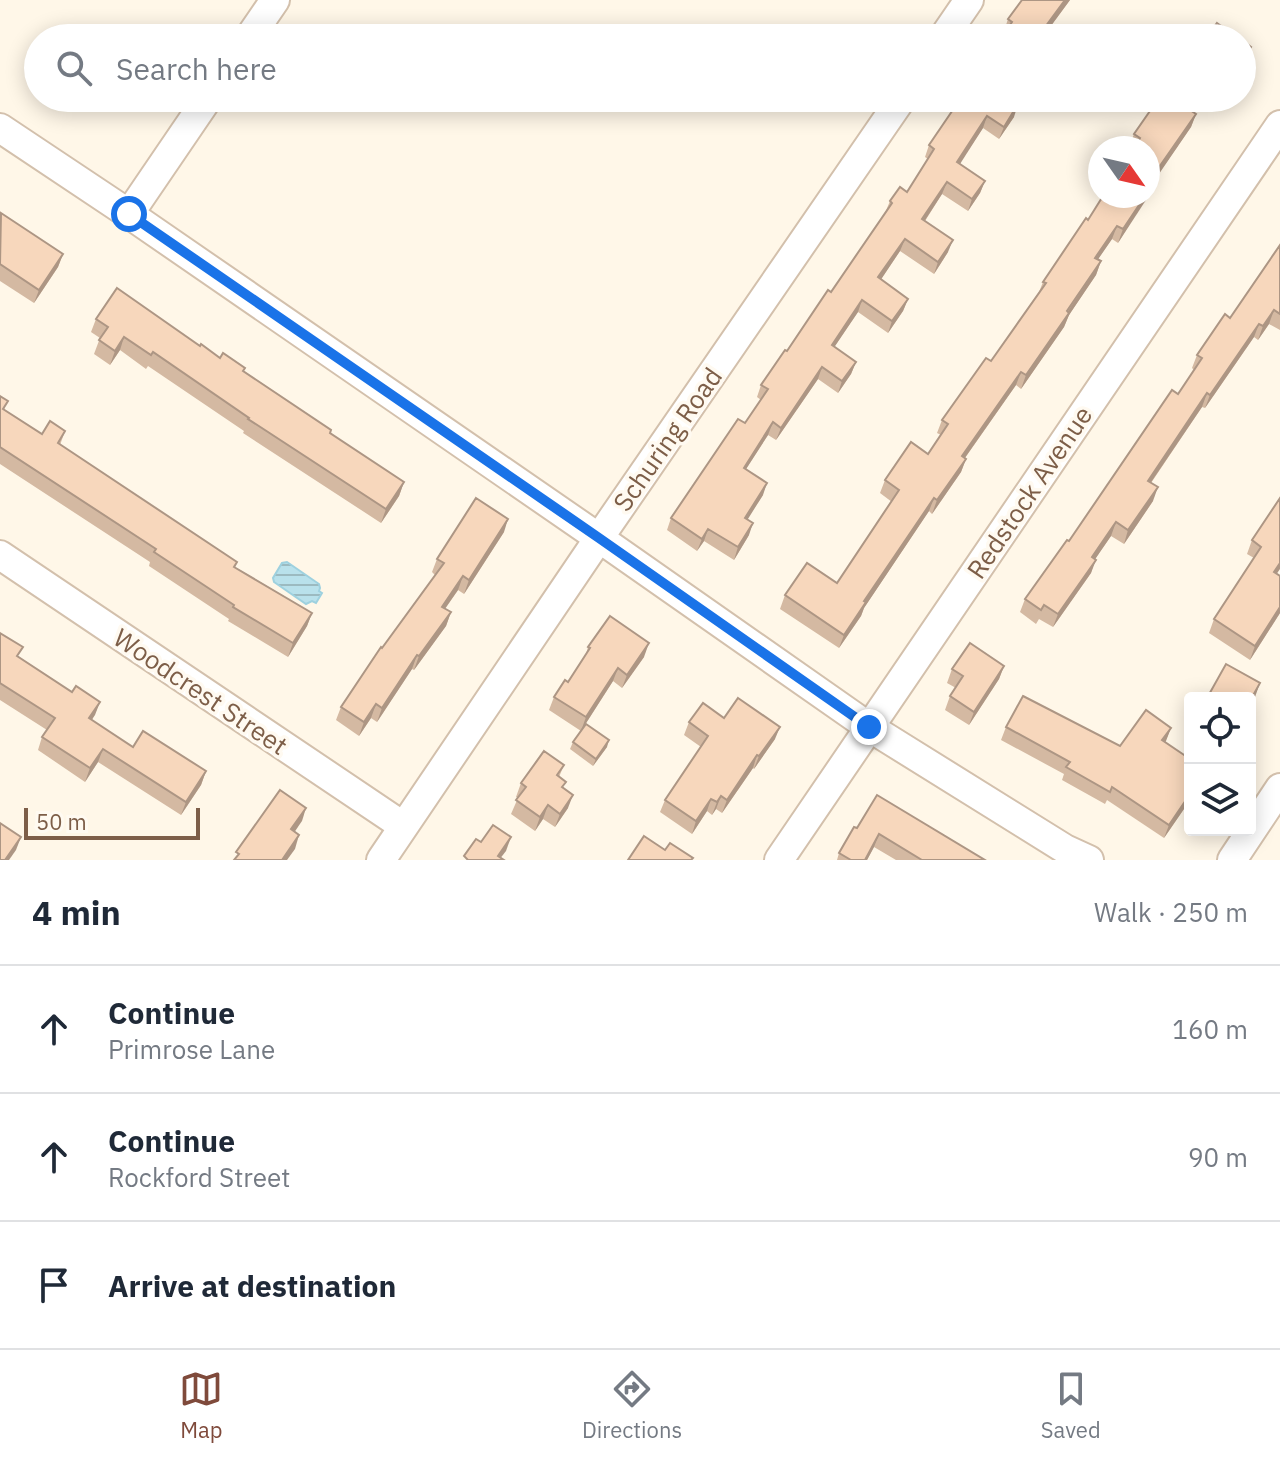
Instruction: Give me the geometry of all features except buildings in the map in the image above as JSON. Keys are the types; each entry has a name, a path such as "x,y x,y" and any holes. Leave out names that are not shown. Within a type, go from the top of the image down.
{"street":[{"path":"259,24 275,0"},
{"path":"953,24 969,0"},
{"path":"129,214 198,112"},
{"name":"Schuring Road","path":"381,860 892,112"},
{"name":"Redstock Avenue","path":"779,860 1280,125"},
{"path":"0,128 129,214 869,727 1065,849 1089,860"},
{"name":"Woodcrest Street","path":"0,555 403,826"},
{"path":"1232,860 1280,788"}],"water":[{"path":"287,562 319,584 322,593 316,603 306,604 274,582 273,578 282,563"}],"route":[{"path":"129,214 869,727"}]}
